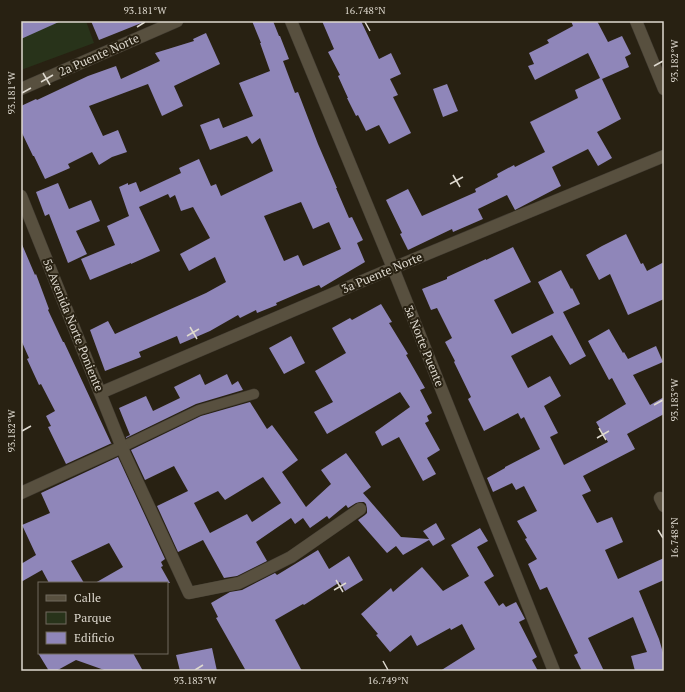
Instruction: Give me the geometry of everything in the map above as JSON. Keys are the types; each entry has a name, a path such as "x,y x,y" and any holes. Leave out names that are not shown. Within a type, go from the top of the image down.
{"street":[{"name":"2a Puente Norte","path":"21,89 177,21"},
{"name":"3a Norte Puente","path":"291,21 393,268 554,671"},
{"path":"636,21 664,89"},
{"name":"3a Puente Norte","path":"100,393 393,268 664,156"},
{"name":"5a Avenida Norte Poniente","path":"21,196 123,451 189,593 239,583 291,557 360,509"},
{"path":"21,493 123,451"}],"lane":[{"path":"123,451 199,410 254,394"}],"green space":[{"path":"21,21 86,21 94,43 21,70"}],"building":[{"path":"21,21 61,21 21,39"},
{"path":"91,21 144,21 144,22 99,40"},
{"path":"252,21 273,21 289,59 283,61 295,93 298,92 349,218 352,217 363,240 357,243 365,262 321,288 319,285 276,303 277,305 257,313 256,310 240,318 238,315 210,331 180,344 177,336 139,352 141,357 105,371 90,330 108,321 115,334 206,293 226,282 215,257 189,271 180,254 210,238 193,207 181,211 175,195 170,198 168,194 139,207 160,251 90,280 81,259 115,245 107,226 129,216 119,187 128,183 128,185 136,182 140,192 181,173 179,168 199,159 211,186 216,184 221,196 273,171 260,138 252,144 247,136 210,150 200,125 219,118 223,128 253,116 239,83 270,71","holes":["301,202 313,229 329,222 341,249 303,266 298,255 284,261 264,216"]},
{"path":"322,21 361,21 379,59 391,53 401,74 390,79 398,95 393,97 411,133 389,144 379,125 366,131 347,98 338,76 340,75 328,52 334,49"},
{"path":"571,21 597,21 608,42 622,36 631,54 625,57 629,67 602,79 621,119 597,132 612,158 598,166 588,149 552,167 561,186 515,210 507,195 478,209 483,219 453,232 452,229 408,250 400,234 402,233 386,200 408,189 422,216 476,192 475,189 498,177 497,174 545,152 530,122 578,98 575,90 600,78 588,53 535,80 528,66 534,64 529,53 549,43 547,40 573,26"},
{"path":"206,33 220,64 174,86 183,106 162,116 148,84 89,106 103,136 118,130 127,152 112,157 99,165 92,152 68,164 70,168 45,179 21,131 21,106 88,76 116,66 121,79 160,61 155,53 194,41 193,39"},
{"path":"447,84 458,111 443,117 433,89"},
{"path":"58,183 69,209 91,200 100,221 76,231 87,254 68,263 49,214 45,216 36,192"},
{"path":"626,234 641,264 643,263 647,271 664,262 664,299 628,315 610,274 599,280 586,255"},
{"path":"21,242 35,275 36,274 49,309 48,310 112,443 66,464 48,427 51,426 46,416 55,411 41,384 39,385 27,359 29,358 21,340"},
{"path":"513,247 531,282 494,300 512,334 554,313 538,282 561,270 580,304 563,312 586,356 570,365 552,335 511,356 528,388 550,376 561,396 544,406 558,433 550,437 564,465 608,442 596,422 626,404 612,378 609,380 588,341 609,329 628,359 656,346 663,362 633,375 650,405 664,397 664,414 627,434 635,449 583,476 591,491 582,495 597,523 612,517 623,542 605,550 618,579 664,558 664,580 639,591 659,639 664,656 664,671 635,671 631,656 647,652 633,617 588,638 604,671 582,671 574,655 578,653 547,587 540,590 528,564 537,559 525,539 527,538 517,521 537,511 524,486 516,490 512,483 493,492 487,478 540,449 524,417 521,419 518,413 484,431 468,399 471,397 445,342 452,338 437,308 431,310 422,289 447,279 447,277"},
{"path":"381,304 392,322 389,323 408,354 406,355 425,388 420,390 432,413 427,416 429,421 425,423 440,450 427,458 436,474 423,481 399,437 382,446 375,432 410,407 400,392 327,434 314,412 333,402 315,371 346,353 332,328 350,318 352,320"},
{"path":"291,336 305,363 284,374 269,348"},
{"path":"200,374 205,385 227,374 232,385 238,381 243,390 196,404 126,438 130,435 119,408 146,396 153,411 180,398 174,387"},
{"path":"250,402 267,429 272,425 298,460 282,472 306,507 331,484 321,470 346,453 371,487 363,493 401,537 429,539 423,531 436,523 445,539 433,546 429,540 403,555 396,546 387,553 358,520 367,513 366,504 364,502 360,502 348,508 346,505 329,519 327,516 310,528 303,518 295,524 291,518 256,542 267,561 237,576 224,578 203,540 178,552 157,506 188,491 174,466 145,480 131,450 201,416","holes":["263,477 281,503 252,522 247,514 210,533 194,503 218,491 225,500"]},
{"path":"118,457 165,559 161,562 163,566 161,567 170,583 97,582 123,567 109,543 71,561 83,582 48,582 42,570 21,582 21,564 36,555 22,525 50,513 41,493"},
{"path":"480,528 488,541 477,547 494,576 484,582 499,606 503,603 506,607 516,602 525,619 519,622 537,657 532,660 538,671 440,671 475,649 462,624 451,630 450,628 417,646 411,635 390,652 376,635 378,634 361,614 391,588 393,592 422,567 443,591 469,576 451,545"},
{"path":"318,550 329,569 349,556 363,580 345,591 340,582 304,605 303,604 275,620 302,671 246,671 216,618 218,617 211,603 230,592 242,590 275,573 277,575"},
{"path":"212,648 217,671 180,671 176,655"},
{"path":"39,654 134,654 143,671 107,671 76,660 56,671 49,671"}]}
